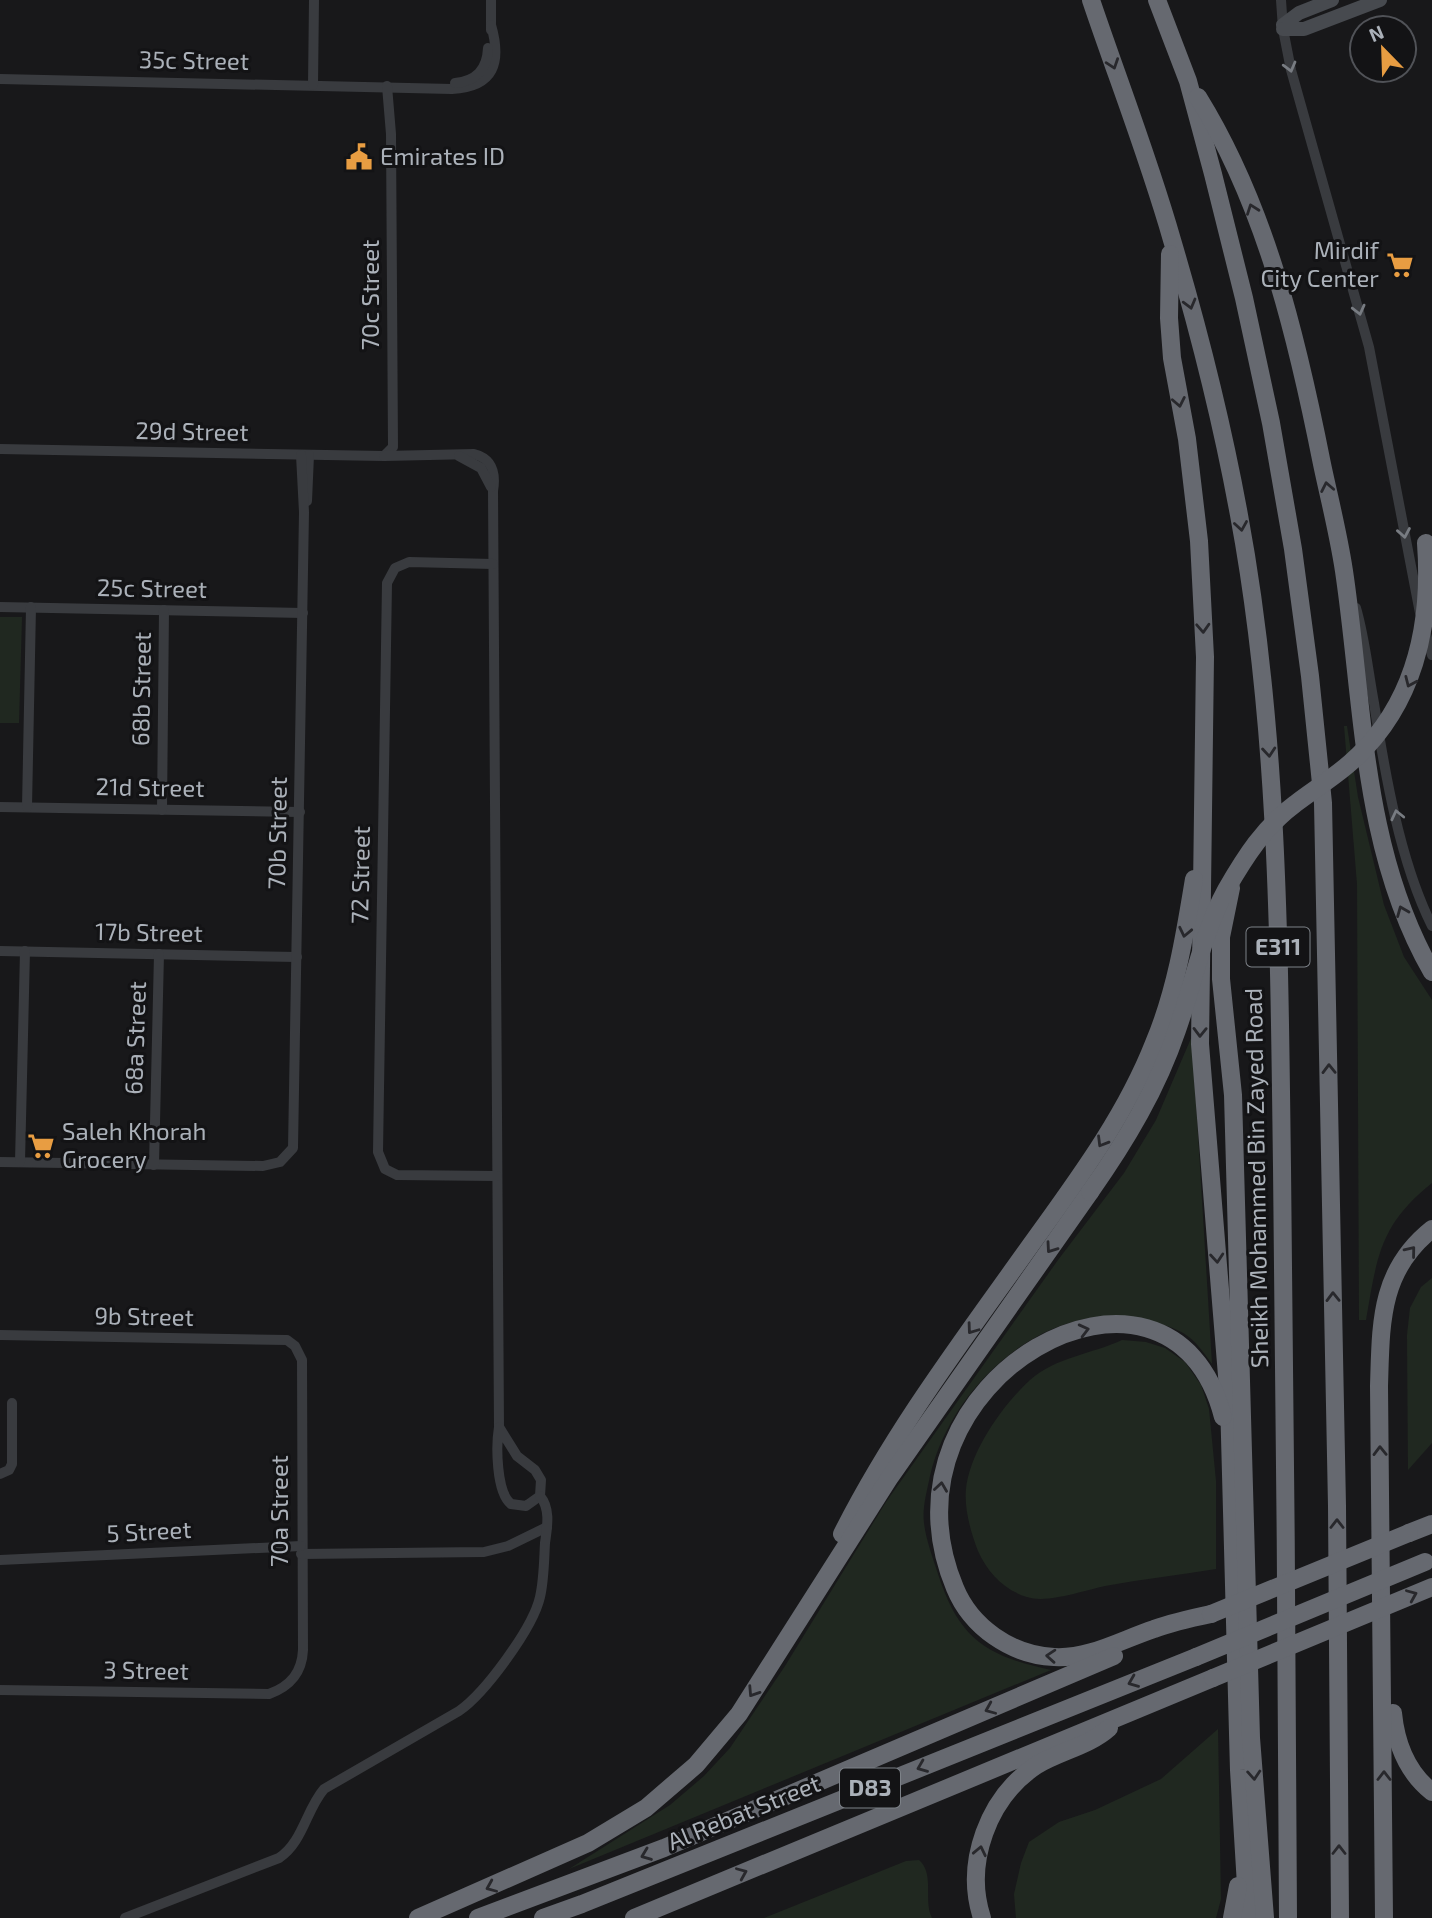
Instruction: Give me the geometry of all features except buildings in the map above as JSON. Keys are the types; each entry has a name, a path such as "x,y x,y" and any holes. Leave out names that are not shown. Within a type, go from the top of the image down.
{"highway":[{"name":"Sheikh Mohammed Bin Zayed Road","path":"1091,0 1171,236 1210,376 1240,517 1261,660 1274,804 1280,1003 1288,1918"},
{"name":"E311","path":"1157,0 1188,81 1244,298 1271,423 1310,676 1322,803 1337,1506 1340,1918"},
{"path":"1188,81 1216,126 1239,174 1276,274 1303,369 1345,578 1374,808 1383,853 1394,893 1410,933 1432,972"},
{"path":"1171,236 1169,304 1172,358 1187,439 1199,541 1205,657 1200,1044 1229,1400 1239,1770 1239,1883 1232,1918"},
{"path":"418,1918 554,1860 608,1832 646,1808 696,1765 738,1714 927,1422 1126,1140 1155,1086 1178,1028 1208,930 1251,848 1272,823 1365,750 1401,701 1418,664 1427,624 1430,584 1426,543"},
{"path":"790,1635 889,1448 1083,1173 1135,1085 1155,1043 1174,984 1204,817"},
{"path":"1235,876 1224,916 1220,958 1233,1095 1251,1738 1265,1918"},
{"path":"1384,1918 1379,1386 1381,1322 1387,1294 1398,1268 1416,1244 1432,1230"},
{"path":"1211,1614 1173,1623 1077,1656 1040,1656 1015,1648 981,1625 971,1615 956,1591 941,1544 941,1482 952,1442 961,1423 972,1405 999,1374 1052,1340 1105,1325 1132,1325 1160,1332 1195,1357 1204,1368 1215,1392 1225,1424 1230,1457"},
{"path":"478,1918 664,1848 1211,1614 1432,1524"},
{"name":"Al Rebat Street","path":"543,1918 582,1905 1196,1657 1429,1560"},
{"name":"D83","path":"634,1918 1432,1587"},
{"path":"1383,1672 1391,1692 1398,1744 1410,1768 1432,1792"},
{"path":"982,1918 977,1896 976,1866 983,1836 1000,1802 1014,1784 1032,1769 1101,1734 1117,1716"},
{"path":"1239,1770 1248,1918"}],"street":[{"path":"313,85 314,0"},
{"name":"35c Street","path":"0,79 472,88 489,75 494,62 491,0"},
{"path":"1281,0 1291,70 1369,347 1417,601 1432,655"},
{"path":"1283,27 1299,13 1332,0"},
{"path":"1283,27 1304,29 1380,0"},
{"name":"70c Street","path":"386,455 393,447 391,86"},
{"name":"29d Street","path":"0,449 458,456 475,462 481,468 493,491 493,564"},
{"name":"70b Street","path":"154,1165 263,1166 280,1161 289,1153 294,1140 305,455"},
{"name":"72 Street","path":"493,564 409,562 395,568 387,583 378,1152 385,1169 397,1175 497,1176"},
{"path":"493,564 498,1451 503,1496 511,1504 521,1507 531,1504 540,1496 542,1485 539,1474 517,1456 499,1427"},
{"path":"1345,578 1360,622 1381,745 1403,844 1418,893 1432,926"},
{"name":"25c Street","path":"0,607 303,612"},
{"path":"27,807 31,607"},
{"name":"68b Street","path":"162,810 164,610"},
{"name":"21d Street","path":"0,807 300,812"},
{"name":"17b Street","path":"0,951 297,957"},
{"path":"20,1162 25,951"},
{"name":"68a Street","path":"154,1165 159,954"},
{"path":"0,1162 154,1165"},
{"name":"9b Street","path":"0,1335 287,1340"},
{"name":"70a Street","path":"287,1340 298,1350 302,1360 302,1659 300,1668 289,1684"},
{"path":"0,1474 9,1470 12,1464 12,1403"},
{"path":"125,1918 279,1857 293,1846 315,1799 324,1789 468,1705 519,1640 536,1613 541,1597 547,1527 547,1509 540,1496"},
{"name":"5 Street","path":"0,1560 301,1550 484,1552 508,1546 547,1527"},
{"name":"3 Street","path":"0,1690 269,1694 289,1684"}],"shaded area":[{"path":"0,617 22,617 19,723 0,723"},
{"path":"1344,726 1347,726 1358,797 1384,905 1404,957 1432,1000 1432,1183 1401,1213 1383,1244 1366,1320 1359,1320 1357,884"},
{"path":"1192,1036 1212,1364 1186,1335 1171,1327 1149,1321 1112,1316 1076,1321 1042,1334 1010,1354 982,1379 959,1409 941,1442 930,1476 924,1505 925,1529 938,1574 955,1614 978,1641 992,1651 1028,1665 1051,1670 569,1869 670,1805 704,1776 730,1748 785,1666 886,1502 1058,1260 1124,1173 1156,1120"},
{"path":"1432,1278 1432,1443 1408,1470 1407,1335 1410,1308 1421,1287"},
{"path":"1122,1340 1146,1342 1165,1348 1185,1362 1201,1385 1209,1409 1216,1481 1216,1569 1105,1586 1055,1598 1035,1599 1019,1594 1004,1585 992,1573 982,1559 973,1537 967,1513 966,1489 974,1459 999,1415 1030,1380 1051,1366"},
{"path":"1218,1729 1221,1899 1216,1918 1016,1918 1014,1894 1029,1842 1059,1822 1095,1810 1161,1779"},
{"path":"919,1860 927,1872 928,1903 932,1918 764,1918 906,1861"}],"place":[{"name":"Emirates ID","path":"359,157"},
{"name":"Mirdif City Center","path":"1400,265"},
{"name":"Saleh Khorah Grocery","path":"41,1146"}]}
